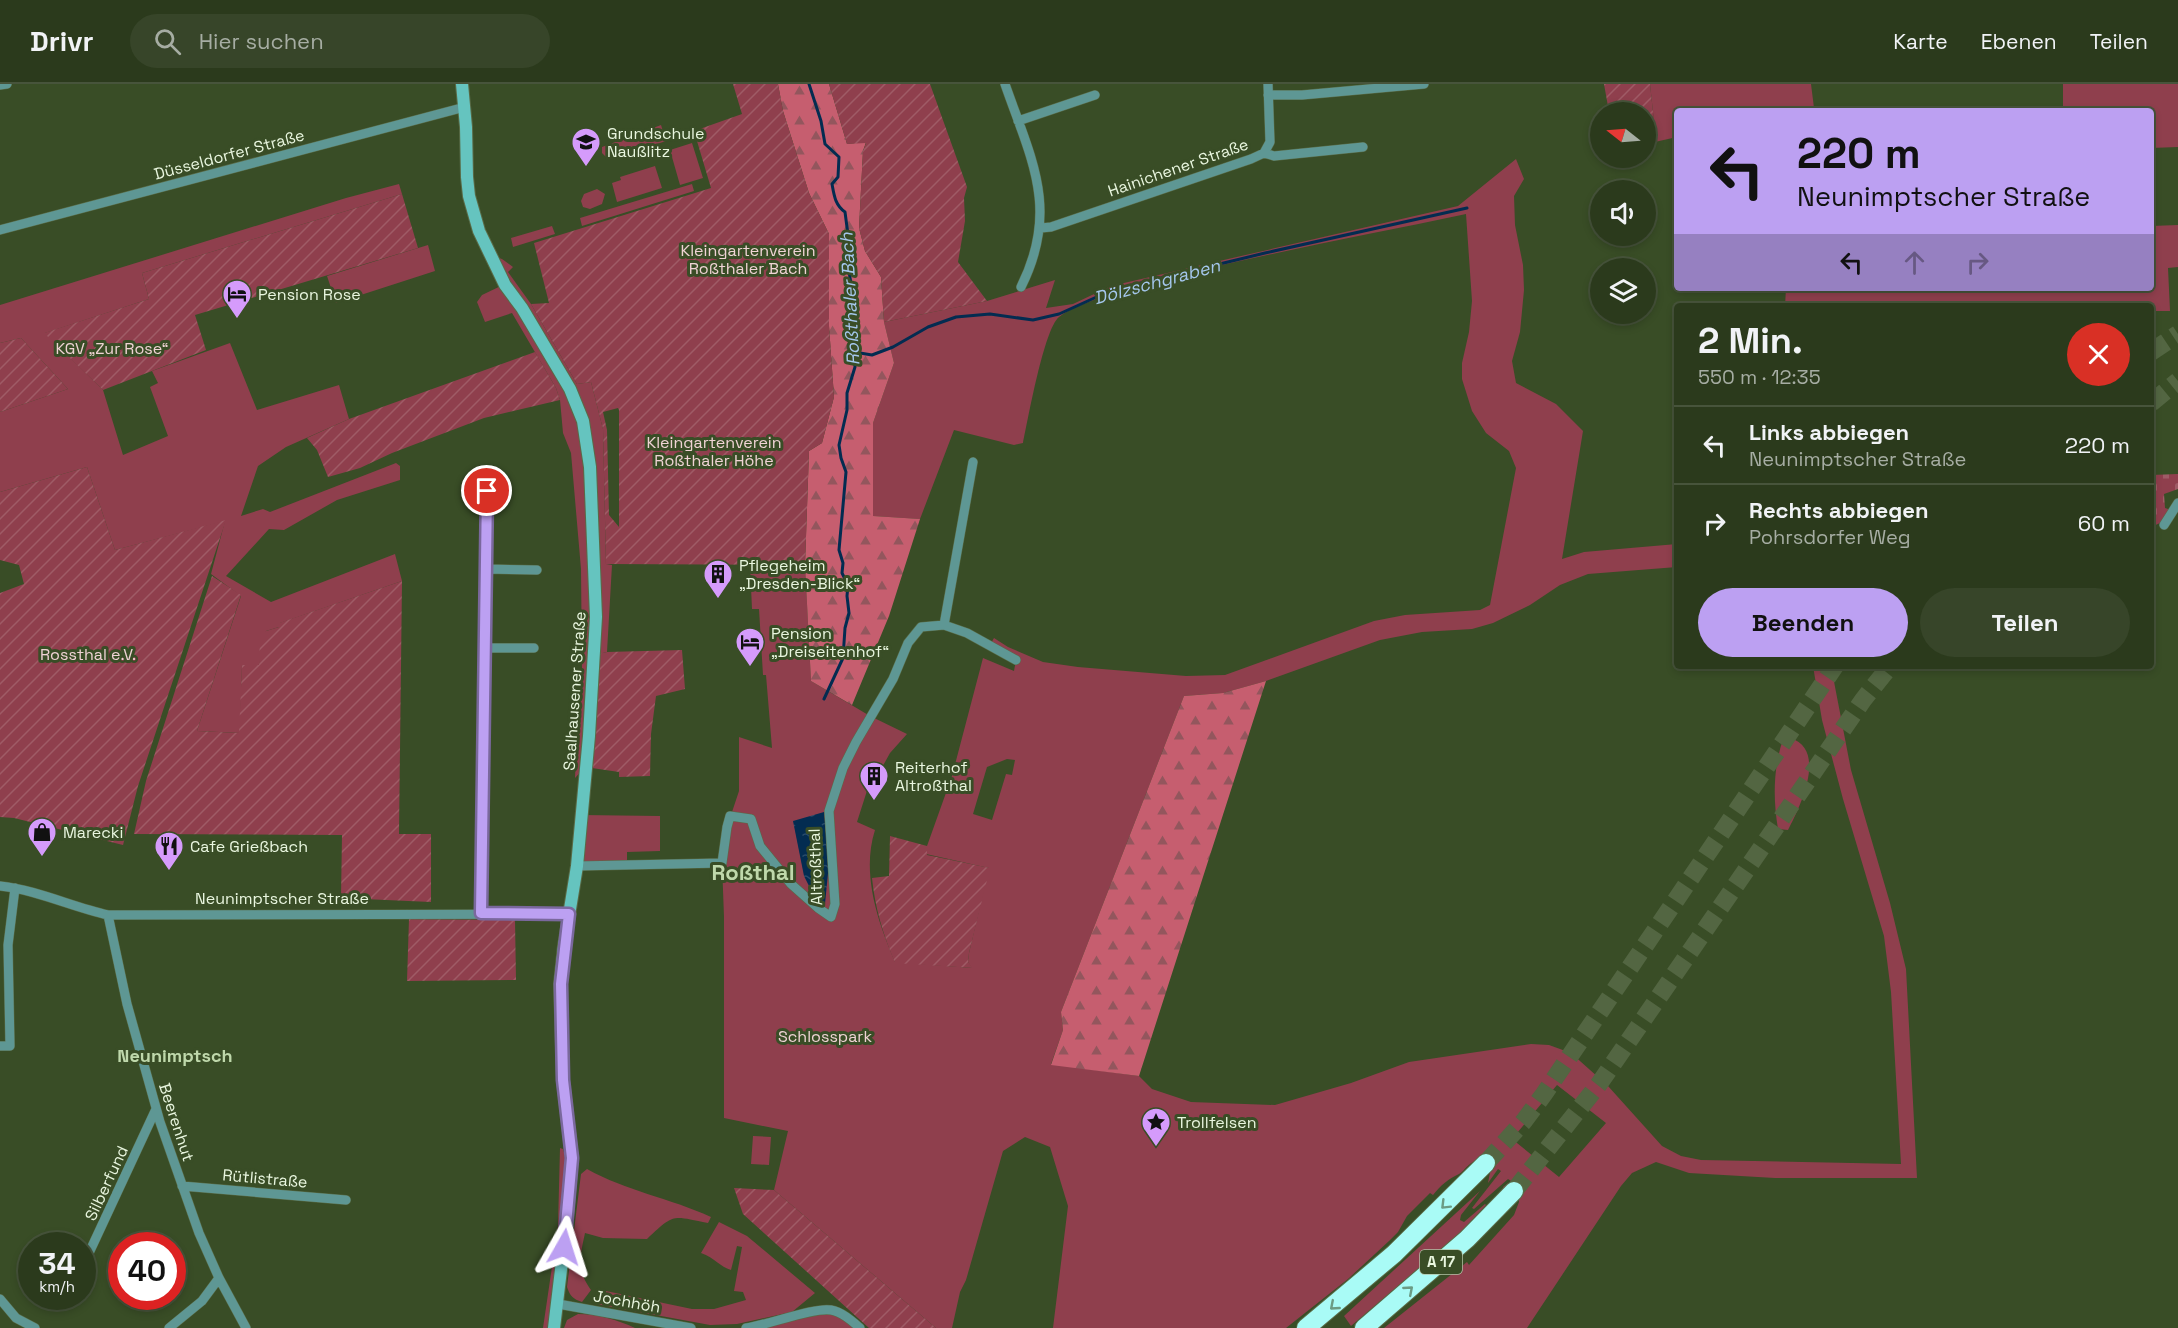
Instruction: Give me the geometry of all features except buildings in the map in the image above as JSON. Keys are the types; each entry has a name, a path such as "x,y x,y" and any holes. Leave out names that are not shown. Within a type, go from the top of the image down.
{"highway":[{"name":"A 17","path":"1306,1328 1394,1254 1486,1163"},
{"name":"A 17","path":"1364,1328 1467,1239 1514,1191"}],"street":[{"path":"0,86 7,84"},
{"name":"Saalhausener Straße","path":"462,84 467,177 478,231 505,285 522,308 570,388 583,421 592,508 596,617 589,736 577,866 561,984 563,1080 572,1158 554,1328"},
{"path":"1005,84 1034,167 1040,196 1041,228 1033,264 1021,287"},
{"path":"1264,153 1270,142 1268,84"},
{"path":"1268,95 1302,95 1424,84"},
{"path":"1018,121 1095,94"},
{"name":"Düsseldorfer Straße","path":"0,230 465,107"},
{"name":"Hainichener Straße","path":"1041,228 1062,223 1264,153 1274,156 1363,147"},
{"path":"973,462 944,625 967,633 1016,660"},
{"path":"477,482 487,491 481,913"},
{"path":"2164,525 2178,504"},
{"path":"486,569 537,570"},
{"name":"Altroßthal","path":"577,866 722,863 730,816 751,819 760,846 791,885 831,917 835,904 829,811 843,768 892,679 908,643 921,627 944,625"},
{"path":"485,648 534,648"},
{"name":"Neunimptscher Straße","path":"0,886 15,888 108,915 569,914"},
{"path":"0,1046 10,1046 8,945 15,888"},
{"name":"Beerenhut","path":"108,915 127,1004 156,1109 199,1233 219,1278 246,1328"},
{"name":"Silberfund","path":"96,1238 156,1109"},
{"name":"Rütlistraße","path":"182,1186 346,1200"},
{"path":"169,1328 202,1301 219,1278"},
{"path":"0,1299 16,1318 35,1328"},
{"name":"Jochhöh","path":"558,1304 691,1328"},
{"path":"746,1328 764,1326 817,1310 829,1310 844,1316 860,1328"}],"green space":[{"path":"733,84 778,84 783,111 809,193 829,234 829,326 834,397 822,443 809,451 805,565 606,564 603,429 591,382 577,384 531,304 549,303 534,243 711,188 694,131 742,114","holes":["618,408 619,527 609,515 607,430 603,412"]},
{"path":"778,84 829,84 847,144 866,142 863,151 859,228 865,251 881,277 884,322 894,363 873,423 873,516 920,519 889,616 852,705 811,681 805,565 809,451 822,443 834,397 829,326 829,234 809,193 783,111"},
{"path":"829,84 930,84 967,187 964,198 965,221 958,262 987,301 884,322 881,277 865,251 859,228 863,151 866,143 847,144"},
{"path":"1604,84 1650,84 1652,102 1607,102"},
{"path":"1650,84 1811,84 1814,108 1674,108 1674,138 1656,142 1656,102 1652,102"},
{"path":"2063,84 2178,84 2178,147 2154,148 2154,108 2063,108"},
{"path":"661,125 666,141 651,146 643,153 617,153 606,157 602,153 602,147"},
{"path":"692,143 703,178 680,185 670,150"},
{"name":"Schlosspark","path":"1516,159 1524,179 1514,196 1515,225 1523,265 1524,290 1520,332 1512,361 1516,383 1556,404 1583,431 1562,559 1584,552 1674,544 1674,567 1588,574 1560,585 1530,605 1493,623 1472,629 1422,632 1380,640 1266,681 1223,693 1184,696 1061,1012 1063,1030 1051,1064 1139,1076 1152,1089 1191,1102 1275,1105 1351,1083 1409,1062 1531,1044 1549,1045 1571,1053 1608,1086 1662,1146 1681,1156 1701,1160 1901,1164 1891,992 1884,936 1822,720 1814,669 1832,669 1851,770 1890,903 1906,969 1917,1178 1775,1178 1689,1173 1656,1162 1632,1173 1621,1186 1527,1328 1384,1328 1467,1262 1469,1265 1514,1215 1519,1195 1504,1189 1503,1187 1511,1181 1508,1179 1474,1209 1472,1208 1501,1171 1498,1169 1488,1183 1491,1167 1478,1160 1451,1178 1433,1195 1430,1193 1407,1216 1398,1232 1389,1241 1348,1279 1286,1328 1053,1328 1068,1206 1050,1147 1025,1137 1003,1151 966,1280 960,1292 952,1328 936,1328 774,1190 788,1131 724,1118 722,863 727,827 739,791 739,737 772,748 766,675 763,675 759,609 752,609 750,565 805,565 811,681 870,716 907,734 890,753 879,773 873,772 857,822 875,830 870,864 873,898 895,962 972,968 968,962 969,953 989,868 926,854 952,776 983,658 1014,671 1016,660 990,645 994,638 1008,647 1043,662 1186,676 1225,675 1374,621 1405,615 1480,610 1490,605 1516,468 1509,451 1486,433 1472,411 1462,379 1462,363 1469,332 1472,301 1466,214 1192,272 1104,296 1067,311 1053,325 1042,356 1023,443 1014,445 954,430 920,519 873,516 873,423 894,363 884,322 987,301 1055,280 1046,308 1073,304 1111,286 1458,206","holes":["1007,759 1015,760 1012,775 1006,774 992,820 973,814 987,767","1557,1085 1606,1123 1559,1177 1512,1139"]},
{"path":"655,166 662,188 617,202 612,183 621,180 620,177"},
{"path":"399,184 402,194 142,273 149,299 45,333 103,390 123,455 168,436 150,387 158,383 152,371 230,343 257,410 339,385 349,419 286,447 258,466 241,516 263,509 270,512 396,463 400,466 400,480 337,500 284,530 269,529 226,576 271,602 395,554 402,581 280,623 279,627 266,631 259,665 242,665 240,733 197,731 241,596 211,574 225,521 115,550 87,467 0,492 0,412 68,389 21,338 0,343 0,305 346,198"},
{"path":"692,184 694,191 582,226 580,218"},
{"path":"597,189 605,194 602,204 590,209 583,207 581,201 584,194"},
{"name":"KGV „Zur Rose“","path":"402,194 418,248 195,315 206,350 103,390 44,333 149,299 142,273"},
{"path":"2178,225 2178,267 2168,268 2170,311 2154,311 2154,303 1785,303 1786,291 2154,291 2154,226"},
{"path":"552,226 555,234 513,247 511,238"},
{"path":"428,245 435,271 336,303 327,276"},
{"path":"488,254 502,259 513,267 508,272 531,304 577,384 591,382 603,429 606,564 612,565 607,652 594,655 585,767 575,778 578,703 582,671 581,569 571,453 563,433 560,400 556,388 512,313 485,322 477,302 482,295 505,284"},
{"path":"21,338 68,389 0,412 0,343"},
{"path":"535,352 556,388 560,400 484,418 392,453 360,468 328,477 317,450 307,438 349,419"},
{"name":"Rossthal e.V.","path":"87,467 115,550 226,520 138,786 123,845 14,818 0,817 0,593 24,584 19,565 0,560 0,492"},
{"path":"2178,474 2178,489 2164,494 2165,508 2168,509 2169,514 2154,526 2154,475"},
{"path":"212,576 241,595 197,731 239,733 242,665 259,665 260,636 266,631 279,627 279,623 402,581 399,834 431,834 431,902 341,898 342,835 134,834 146,781"},
{"path":"682,650 685,689 656,696 651,734 650,776 619,777 619,772 585,767 594,655 607,652"},
{"path":"1266,681 1139,1076 1051,1065 1063,1030 1061,1012 1184,696 1223,693"},
{"path":"1790,738 1801,744 1807,754 1809,766 1804,794 1788,830 1778,829 1775,784 1777,762 1783,739"},
{"path":"581,815 660,816 660,851 627,852 627,865 577,866"},
{"path":"890,836 927,846 927,855 990,868 969,953 968,962 973,968 895,963 880,921 872,878 889,876"},
{"path":"409,919 515,920 516,980 407,981"},
{"path":"753,1136 771,1137 769,1165 751,1164"},
{"path":"560,1148 563,1149 566,1160 561,1227 549,1321 547,1328 543,1328 558,1226"},
{"path":"587,1169 617,1183 711,1217 708,1223 674,1219 647,1239 603,1238 585,1233 580,1263 583,1276 591,1290 582,1302 572,1297 567,1287 581,1174"},
{"path":"734,1188 774,1190 936,1328 869,1328 743,1214"},
{"path":"1480,1191 1461,1215 1460,1220 1464,1222 1486,1205 1460,1233 1351,1326 1344,1316"},
{"path":"719,1222 747,1236 815,1293 792,1312 737,1324 710,1325 596,1304 598,1297 606,1291 692,1309 714,1309 746,1300 743,1292 734,1291 742,1247 737,1246 731,1270 701,1253"},
{"path":"829,1310 860,1328 746,1328"},
{"path":"578,1314 607,1318 635,1328 564,1328 567,1320"}],"water":[{"path":"824,812 829,863 825,904 816,900 804,876 793,821"}],"waterway":[{"name":"Roßthaler Bach","path":"809,84 821,121 825,144 839,157 838,177 832,184 837,203 845,212 850,250 848,265 855,367 847,393 847,410 839,445 846,472 839,550 843,563 842,573 848,585 849,613 845,628 843,658 824,699"},
{"name":"Dölzschgraben","path":"854,352 872,355 893,347 928,327 956,317 990,314 1033,320 1059,314 1112,290 1467,208"}],"tunnel":[{"path":"2154,350 2178,334"},
{"path":"2154,401 2178,381"},
{"path":"1486,1163 1524,1121 1544,1094 1833,669"},
{"path":"1514,1191 1599,1084 1863,700 1888,669"}],"place":[{"name":"Grundschule Naußlitz","path":"586,168"},
{"name":"Pension Rose","path":"237,320"},
{"name":"Pflegeheim „Dresden-Blick“","path":"718,600"},
{"name":"Pension „Dreiseitenhof“","path":"750,668"},
{"name":"Reiterhof Altroßthal","path":"874,802"},
{"name":"Marecki","path":"42,858"},
{"name":"Cafe Grießbach","path":"169,872"},
{"name":"Trollfelsen","path":"1156,1148"}],"district":[{"name":"Roßthal","path":"753,872"},
{"name":"Neunimptsch","path":"175,1056"}],"route":[{"path":"487,491 481,913 569,914 561,984 563,1080 572,1158 564,1247"}],"park label":[{"name":"Kleingartenverein Roßthaler Bach","path":"748,259"},
{"name":"Kleingartenverein Roßthaler Höhe","path":"714,451"}]}
